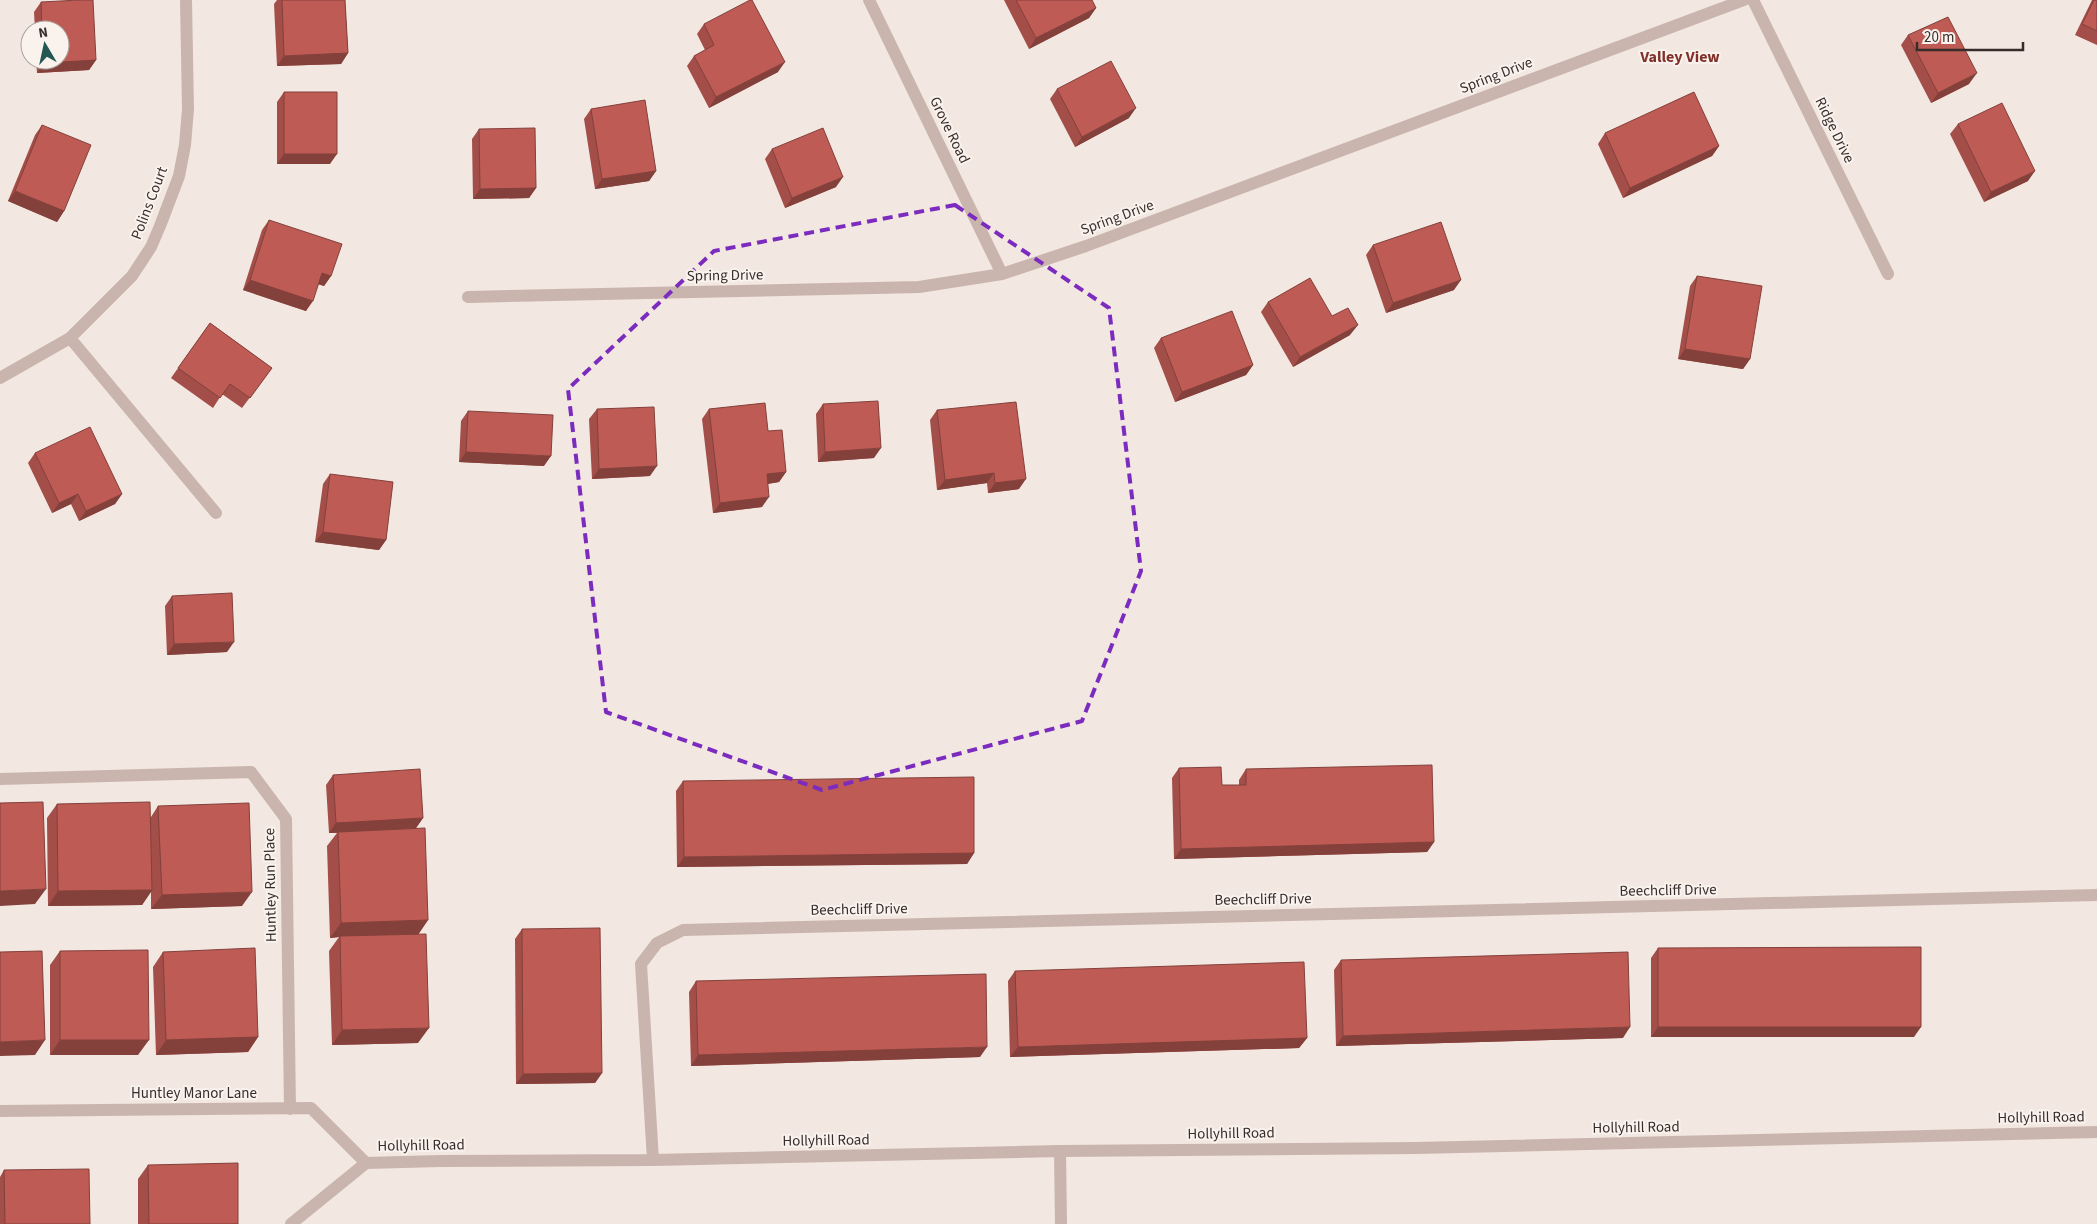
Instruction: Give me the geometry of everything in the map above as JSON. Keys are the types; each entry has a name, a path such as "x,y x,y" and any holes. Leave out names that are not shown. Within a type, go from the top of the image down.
{"street":[{"name":"Polins Court","path":"0,378 70,338 132,276 151,247 178,176 185,145 188,109 186,0"},
{"name":"Grove Road","path":"869,0 1002,274"},
{"name":"Spring Drive","path":"468,297 919,287 1002,274 1095,243 1744,0"},
{"name":"Ridge Drive","path":"1753,0 1888,274"},
{"path":"70,338 216,513"},
{"name":"Huntley Run Place","path":"0,778 251,772 286,819 290,1109"},
{"name":"Beechcliff Drive","path":"653,1160 641,964 656,943 683,930 2097,895"},
{"name":"Huntley Manor Lane","path":"0,1111 311,1108 366,1163"},
{"name":"Hollyhill Road","path":"366,1163 653,1160 1060,1151 1416,1148 2097,1132"},
{"path":"1060,1151 1061,1224"},
{"path":"291,1224 366,1163"}],"highlighted area":[{"path":"955,205 1109,308 1141,571 1082,721 822,790 606,712 568,389 714,251"}],"building":[{"path":"93,0 96,60 70,62 70,20 42,20 41,2"},
{"path":"282,0 345,0 348,53 284,56"},
{"path":"752,0 785,62 716,97 694,56 714,45 704,24"},
{"path":"1016,0 1092,0 1096,8 1036,38"},
{"path":"2094,0 2097,0 2097,31 2082,24"},
{"path":"1948,17 1977,73 1938,93 1908,35"},
{"path":"1111,61 1136,108 1082,137 1057,89"},
{"path":"284,92 337,92 337,154 284,154"},
{"path":"1694,92 1719,146 1630,188 1605,133"},
{"path":"645,100 656,171 602,179 591,109"},
{"path":"2002,103 2035,171 1991,192 1958,124"},
{"path":"42,125 91,145 64,211 15,191"},
{"path":"535,128 536,188 480,189 479,129"},
{"path":"823,128 843,177 792,198 772,149"},
{"path":"269,220 342,244 331,276 322,273 313,301 250,280"},
{"path":"1441,222 1461,280 1393,303 1373,245"},
{"path":"1697,276 1762,286 1750,359 1685,349"},
{"path":"1310,278 1332,316 1348,308 1358,325 1300,357 1268,302"},
{"path":"1232,311 1253,365 1182,392 1161,338"},
{"path":"210,323 272,368 250,398 230,384 220,398 178,368"},
{"path":"878,401 881,448 825,452 823,404"},
{"path":"1016,402 1026,479 995,483 994,473 945,480 937,410"},
{"path":"765,403 768,431 782,430 786,472 767,474 769,497 720,503 709,409"},
{"path":"654,407 657,466 599,469 597,409"},
{"path":"468,411 553,415 551,456 466,452"},
{"path":"90,427 122,494 86,511 78,494 59,503 35,453"},
{"path":"330,474 393,482 386,540 323,532"},
{"path":"232,593 234,642 174,644 172,596"},
{"path":"1432,765 1434,842 1181,849 1179,768 1221,767 1222,785 1246,785 1246,769"},
{"path":"420,769 423,818 336,823 333,775"},
{"path":"974,777 974,853 684,857 683,781"},
{"path":"43,802 46,889 0,891 0,803"},
{"path":"150,802 152,890 58,891 57,804"},
{"path":"249,803 252,892 162,895 158,806"},
{"path":"425,828 428,920 341,923 338,832"},
{"path":"600,928 602,1073 523,1074 522,929"},
{"path":"426,934 429,1028 342,1030 340,936"},
{"path":"1921,947 1921,1027 1658,1027 1658,948"},
{"path":"255,948 258,1037 166,1040 163,952"},
{"path":"148,950 149,1040 60,1040 60,951"},
{"path":"42,951 45,1040 0,1042 0,952"},
{"path":"1628,952 1630,1027 1343,1036 1341,960"},
{"path":"1304,962 1307,1038 1018,1047 1015,971"},
{"path":"986,974 987,1047 698,1055 696,981"},
{"path":"238,1163 238,1224 149,1224 148,1165"},
{"path":"89,1169 90,1224 5,1224 4,1170"}],"district":[{"name":"Valley View","path":"1680,56"}]}
